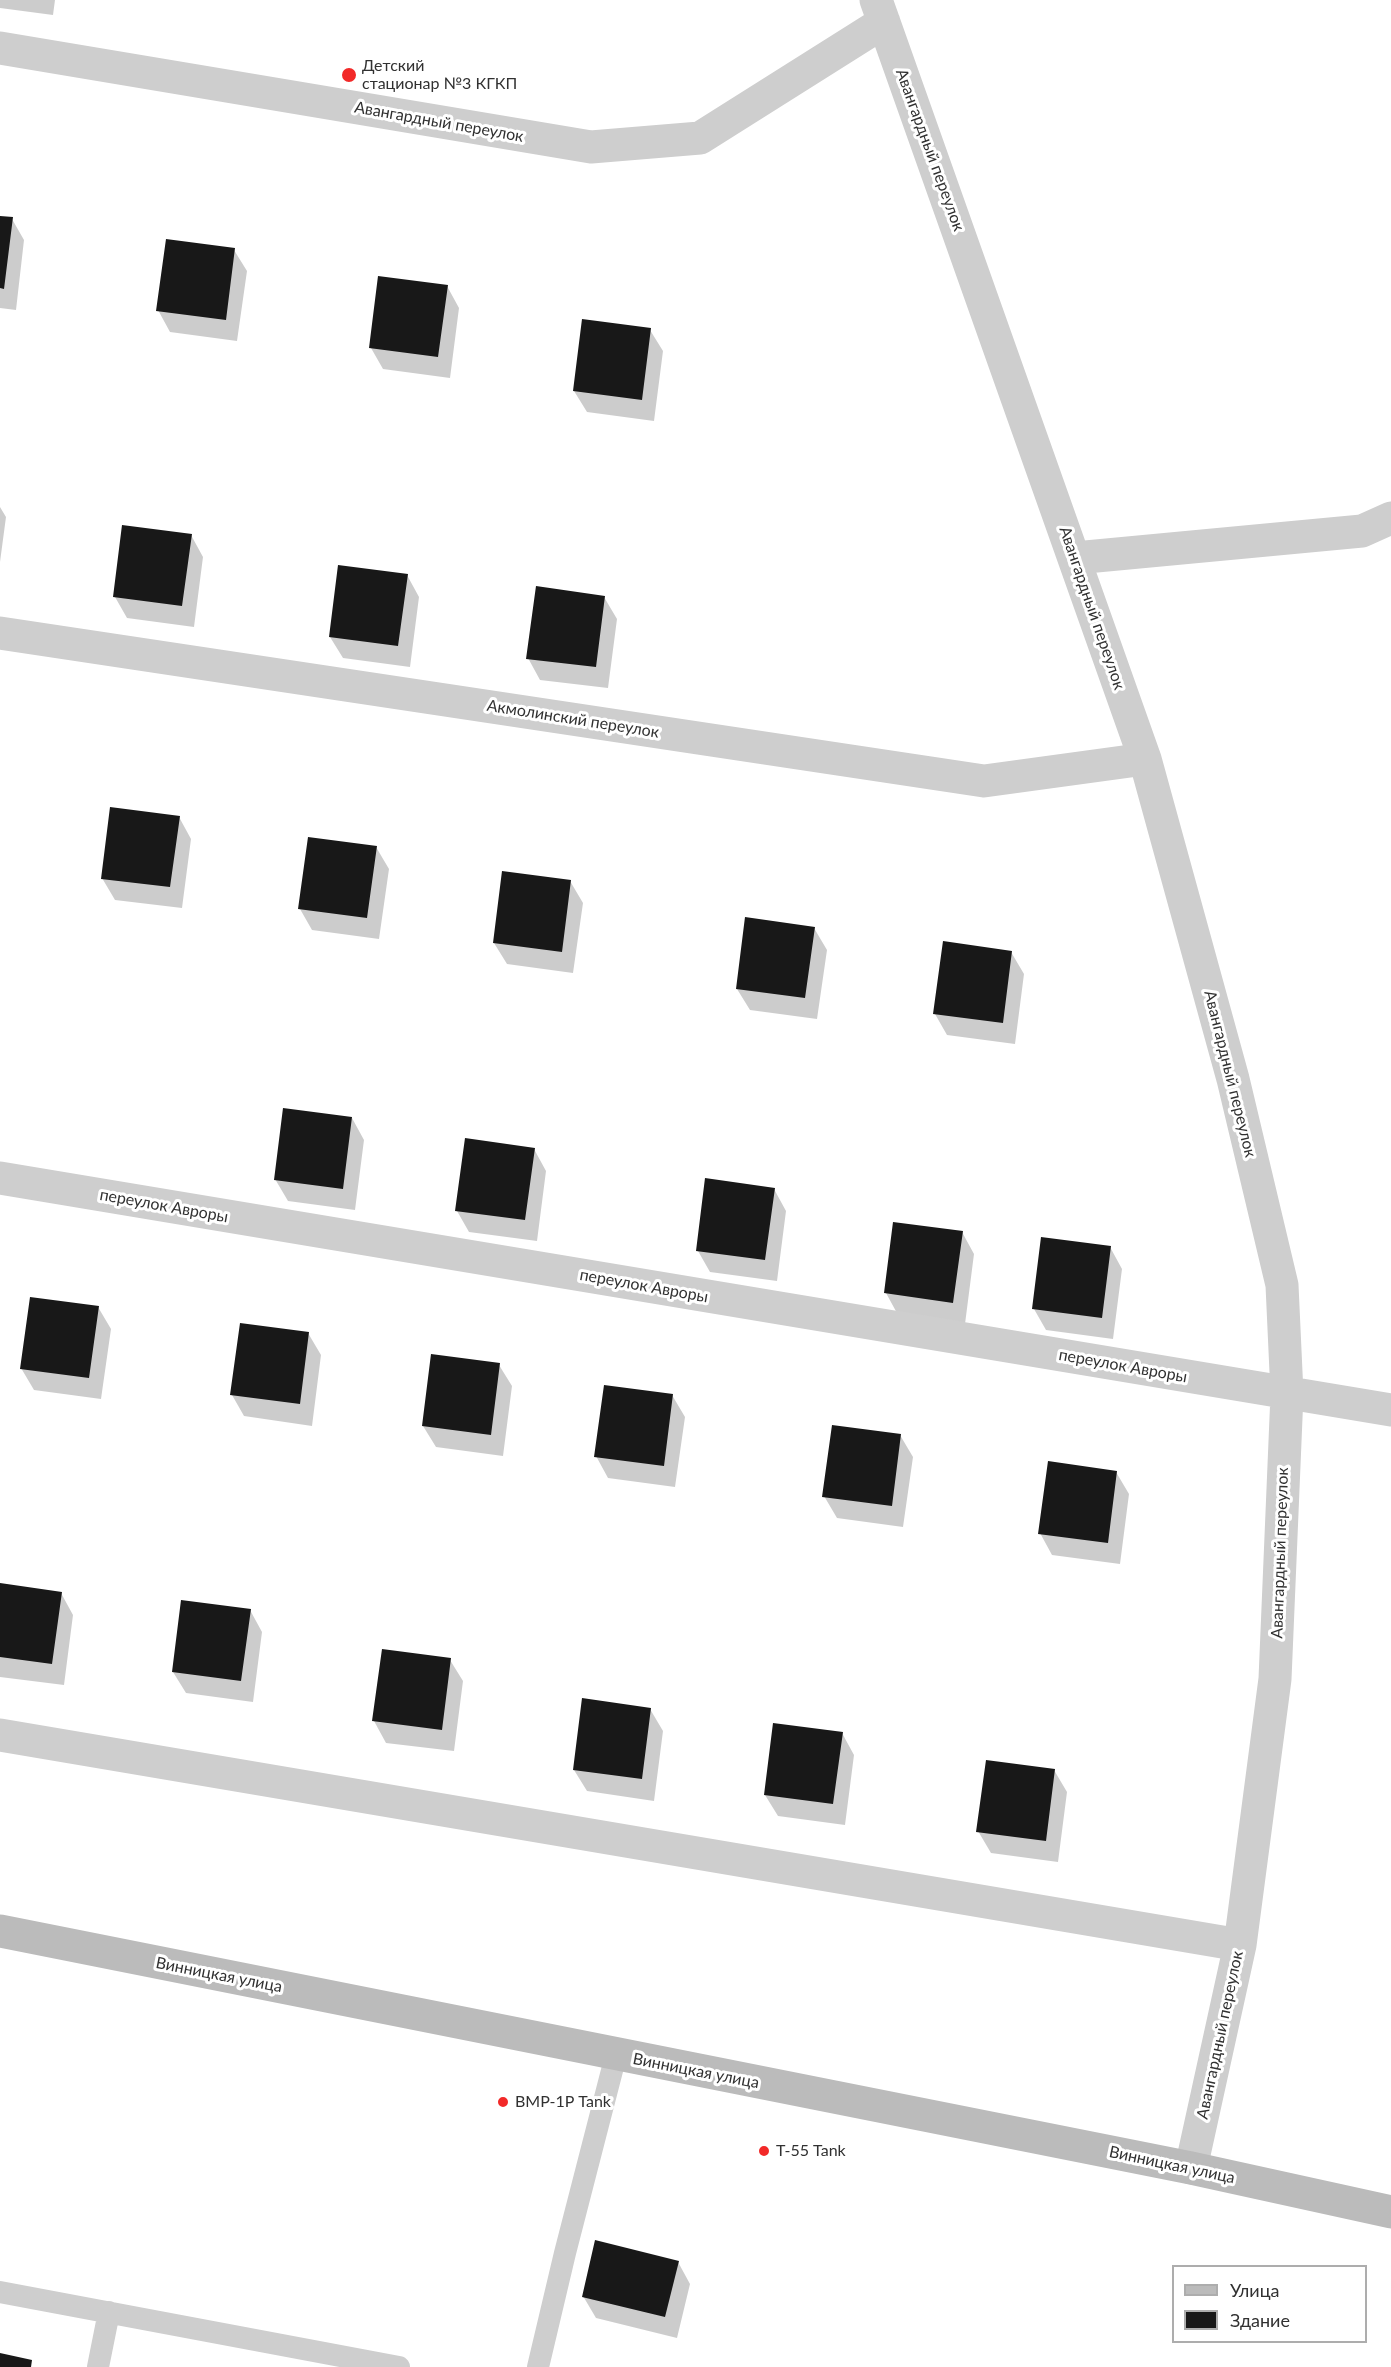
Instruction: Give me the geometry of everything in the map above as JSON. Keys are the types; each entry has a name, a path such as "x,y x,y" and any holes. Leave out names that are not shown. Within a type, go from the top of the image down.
{"main road":[{"name":"Винницкая улица","path":"0,1931 1191,2168 1391,2212"}],"street":[{"name":"Авангардный переулок","path":"0,48 591,147 700,138 880,11 1145,759 1233,1079 1282,1285 1287,1394 1275,1679 1240,1945 1191,2168"},
{"path":"1074,558 1362,531 1391,518"},
{"name":"Акмолинский переулок","path":"0,633 984,781 1145,759"},
{"name":"переулок Авроры","path":"0,1178 1391,1410"},
{"path":"0,1735 1240,1945"}],"lane":[{"path":"538,2367 616,2055"},
{"path":"0,2292 399,2367"},
{"path":"98,2367 109,2312"}],"building":[{"path":"0,216 13,217 4,289 0,288"},
{"path":"166,239 235,248 226,320 156,311"},
{"path":"378,276 448,285 438,357 369,348"},
{"path":"582,319 651,328 642,400 573,391"},
{"path":"122,525 192,534 182,606 113,597"},
{"path":"338,565 408,574 398,646 329,637"},
{"path":"536,586 605,596 596,667 526,659"},
{"path":"110,807 180,816 170,887 101,879"},
{"path":"308,837 377,846 367,918 298,909"},
{"path":"502,871 571,880 562,952 493,943"},
{"path":"745,917 815,927 805,998 736,989"},
{"path":"943,941 1012,951 1003,1023 933,1014"},
{"path":"283,1108 352,1117 343,1189 274,1180"},
{"path":"465,1138 535,1148 525,1220 455,1211"},
{"path":"705,1178 775,1188 765,1260 696,1251"},
{"path":"893,1222 963,1231 953,1303 884,1293"},
{"path":"1041,1237 1111,1246 1102,1318 1032,1309"},
{"path":"30,1297 99,1306 89,1378 20,1369"},
{"path":"240,1323 309,1332 300,1404 230,1395"},
{"path":"431,1354 500,1363 491,1435 422,1426"},
{"path":"604,1385 673,1394 664,1466 594,1457"},
{"path":"832,1425 901,1434 892,1506 822,1497"},
{"path":"1048,1461 1117,1471 1108,1543 1038,1534"},
{"path":"0,1583 62,1592 52,1664 0,1657"},
{"path":"181,1600 251,1609 241,1681 172,1672"},
{"path":"382,1649 451,1658 442,1730 372,1721"},
{"path":"582,1698 651,1708 642,1779 573,1770"},
{"path":"773,1723 843,1732 833,1804 764,1795"},
{"path":"986,1760 1055,1769 1046,1841 976,1832"},
{"path":"595,2240 679,2261 665,2317 582,2297"},
{"path":"0,2353 32,2360 31,2367 0,2367"}],"place":[{"name":"Детский стационар №3 КГКП","path":"349,75"},
{"name":"BMP-1P Tank","path":"503,2102"},
{"name":"T-55 Tank","path":"764,2151"}]}
